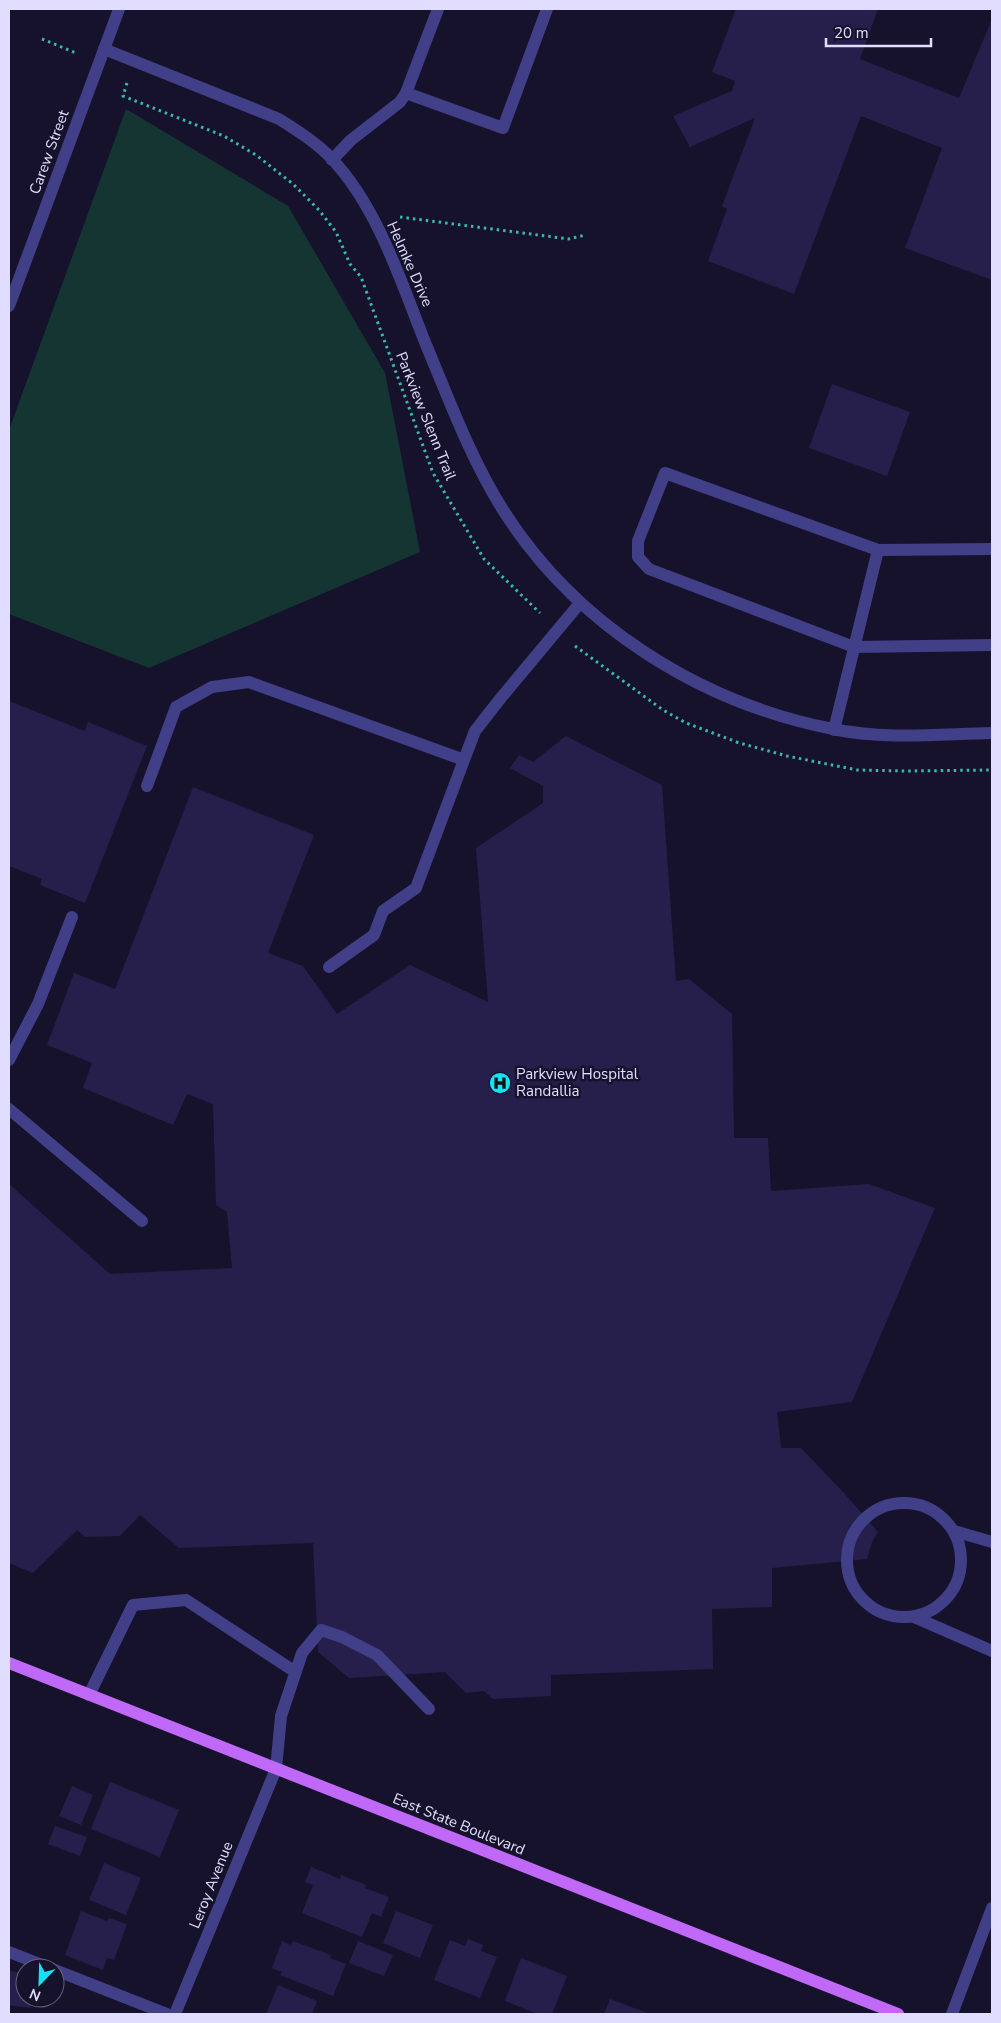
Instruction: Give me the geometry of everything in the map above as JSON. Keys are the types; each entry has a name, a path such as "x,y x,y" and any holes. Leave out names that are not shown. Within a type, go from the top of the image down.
{"main road":[{"name":"East State Boulevard","path":"9,1663 898,2014"}],"street":[{"name":"Carew Street","path":"9,306 119,9"},
{"path":"332,160 351,140 400,102 406,93 438,9"},
{"path":"406,93 503,128 547,9"},
{"name":"Helmke Drive","path":"104,49 279,119 304,135 332,160 356,191 376,225 390,254 473,457 504,511 539,558 580,603 622,637 671,670 722,695 776,715 834,730 879,734 992,733"},
{"path":"992,549 878,550 665,473 638,541 638,557 649,569 854,647 992,646"},
{"path":"834,730 878,550"},
{"path":"330,967 374,935 383,911 416,888 476,731 580,603"},
{"path":"147,786 176,707 212,687 249,682 464,760"},
{"path":"9,1060 38,1004 72,917"},
{"path":"9,1109 142,1221"},
{"path":"910,1503 928,1508 943,1518 954,1531 960,1546 962,1562 959,1578 952,1592 942,1604 929,1612 914,1617 896,1617 878,1612 864,1601 853,1587 847,1570 847,1553 852,1536 862,1521 876,1510 892,1504 910,1503"},
{"path":"954,1531 992,1542"},
{"path":"89,1695 133,1606 186,1600 294,1671"},
{"path":"914,1617 992,1651"},
{"name":"Leroy Avenue","path":"175,2014 276,1769 281,1716 302,1653 321,1630 342,1637 377,1655 429,1709"},
{"path":"952,2014 992,1908"},
{"path":"9,1952 24,1958"},
{"path":"65,1974 167,2014"}],"path":[{"name":"Parkview Slenn Trail","path":"42,39 130,75 123,96 224,136 256,155 293,184 319,210 336,232 350,264 362,277 433,473 484,559 580,652 663,710 686,723 737,742 788,756 856,770 992,770"},
{"path":"376,225 398,217 569,239 585,235"}],"green space":[{"path":"126,109 288,206 385,373 420,552 149,668 9,614 9,430"}],"building":[{"path":"736,9 878,9 860,59 959,98 992,19 992,280 905,248 942,148 861,116 794,294 708,261 727,209 722,206 755,118 690,147 673,116 732,91 735,81 712,72"},
{"path":"832,384 910,412 887,476 809,448"},
{"path":"9,701 85,731 88,722 147,746 85,903 40,885 42,879 9,866"},
{"path":"566,736 662,785 676,981 689,979 732,1014 734,1138 768,1138 771,1191 869,1184 935,1208 852,1402 777,1412 781,1448 801,1448 878,1532 872,1542 867,1559 772,1568 772,1607 712,1609 713,1669 551,1675 551,1696 493,1699 484,1691 466,1693 445,1672 349,1678 318,1652 313,1543 179,1548 140,1515 120,1536 85,1537 77,1530 33,1573 9,1563 9,1184 110,1274 232,1268 227,1212 216,1205 213,1104 187,1094 173,1125 83,1088 92,1063 47,1045 74,973 115,989 193,787 314,835 268,953 303,966 337,1014 410,965 488,1002 476,848 543,803 543,786 510,768 519,755 533,762"},
{"path":"110,1782 179,1810 160,1857 91,1829"},
{"path":"72,1786 93,1795 81,1825 59,1816"},
{"path":"55,1826 87,1837 80,1856 48,1844"},
{"path":"104,1863 141,1878 126,1915 89,1900"},
{"path":"311,1867 340,1879 341,1875 366,1885 365,1888 389,1897 381,1917 372,1913 362,1937 302,1913 313,1885 305,1882"},
{"path":"81,1911 107,1921 109,1918 127,1924 114,1960 107,1958 103,1970 65,1955"},
{"path":"396,1911 433,1925 420,1958 383,1943"},
{"path":"468,1939 483,1945 481,1951 497,1957 480,1998 434,1980 450,1940 465,1946"},
{"path":"282,1941 291,1945 293,1941 331,1955 330,1958 346,1964 333,1996 280,1975 282,1972 272,1968"},
{"path":"358,1941 393,1955 384,1976 349,1963"},
{"path":"521,1958 567,1976 552,2014 538,2014 505,2001"},
{"path":"9,1971 15,1972 15,2006 9,2005"},
{"path":"278,1985 317,2001 312,2014 266,2014"},
{"path":"610,1999 650,2014 604,2014"}],"place":[{"name":"Parkview Hospital Randallia","path":"500,1083"}]}
